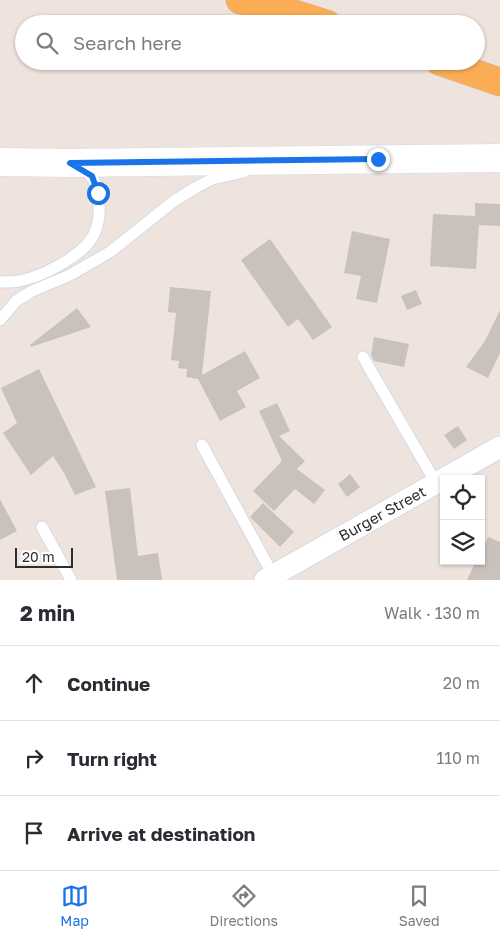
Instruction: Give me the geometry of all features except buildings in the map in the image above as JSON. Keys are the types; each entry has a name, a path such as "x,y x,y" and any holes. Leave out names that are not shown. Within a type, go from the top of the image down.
{"main road":[{"path":"240,0 266,5 298,15"},
{"path":"465,70 500,82"},
{"path":"0,162 70,163 500,158"}],"street":[{"name":"Burger Street","path":"269,578 500,447"}],"lane":[{"path":"0,320 16,301 32,291 70,275 110,252 174,201 194,188 212,179 300,160"},
{"path":"0,282 18,282 36,276 79,252 90,241 97,228 100,210 95,183 92,176 70,163"},
{"path":"363,357 436,483"},
{"path":"202,445 269,578"},
{"path":"42,527 71,580"}],"route":[{"path":"98,193 92,176 70,163 378,159"}]}
